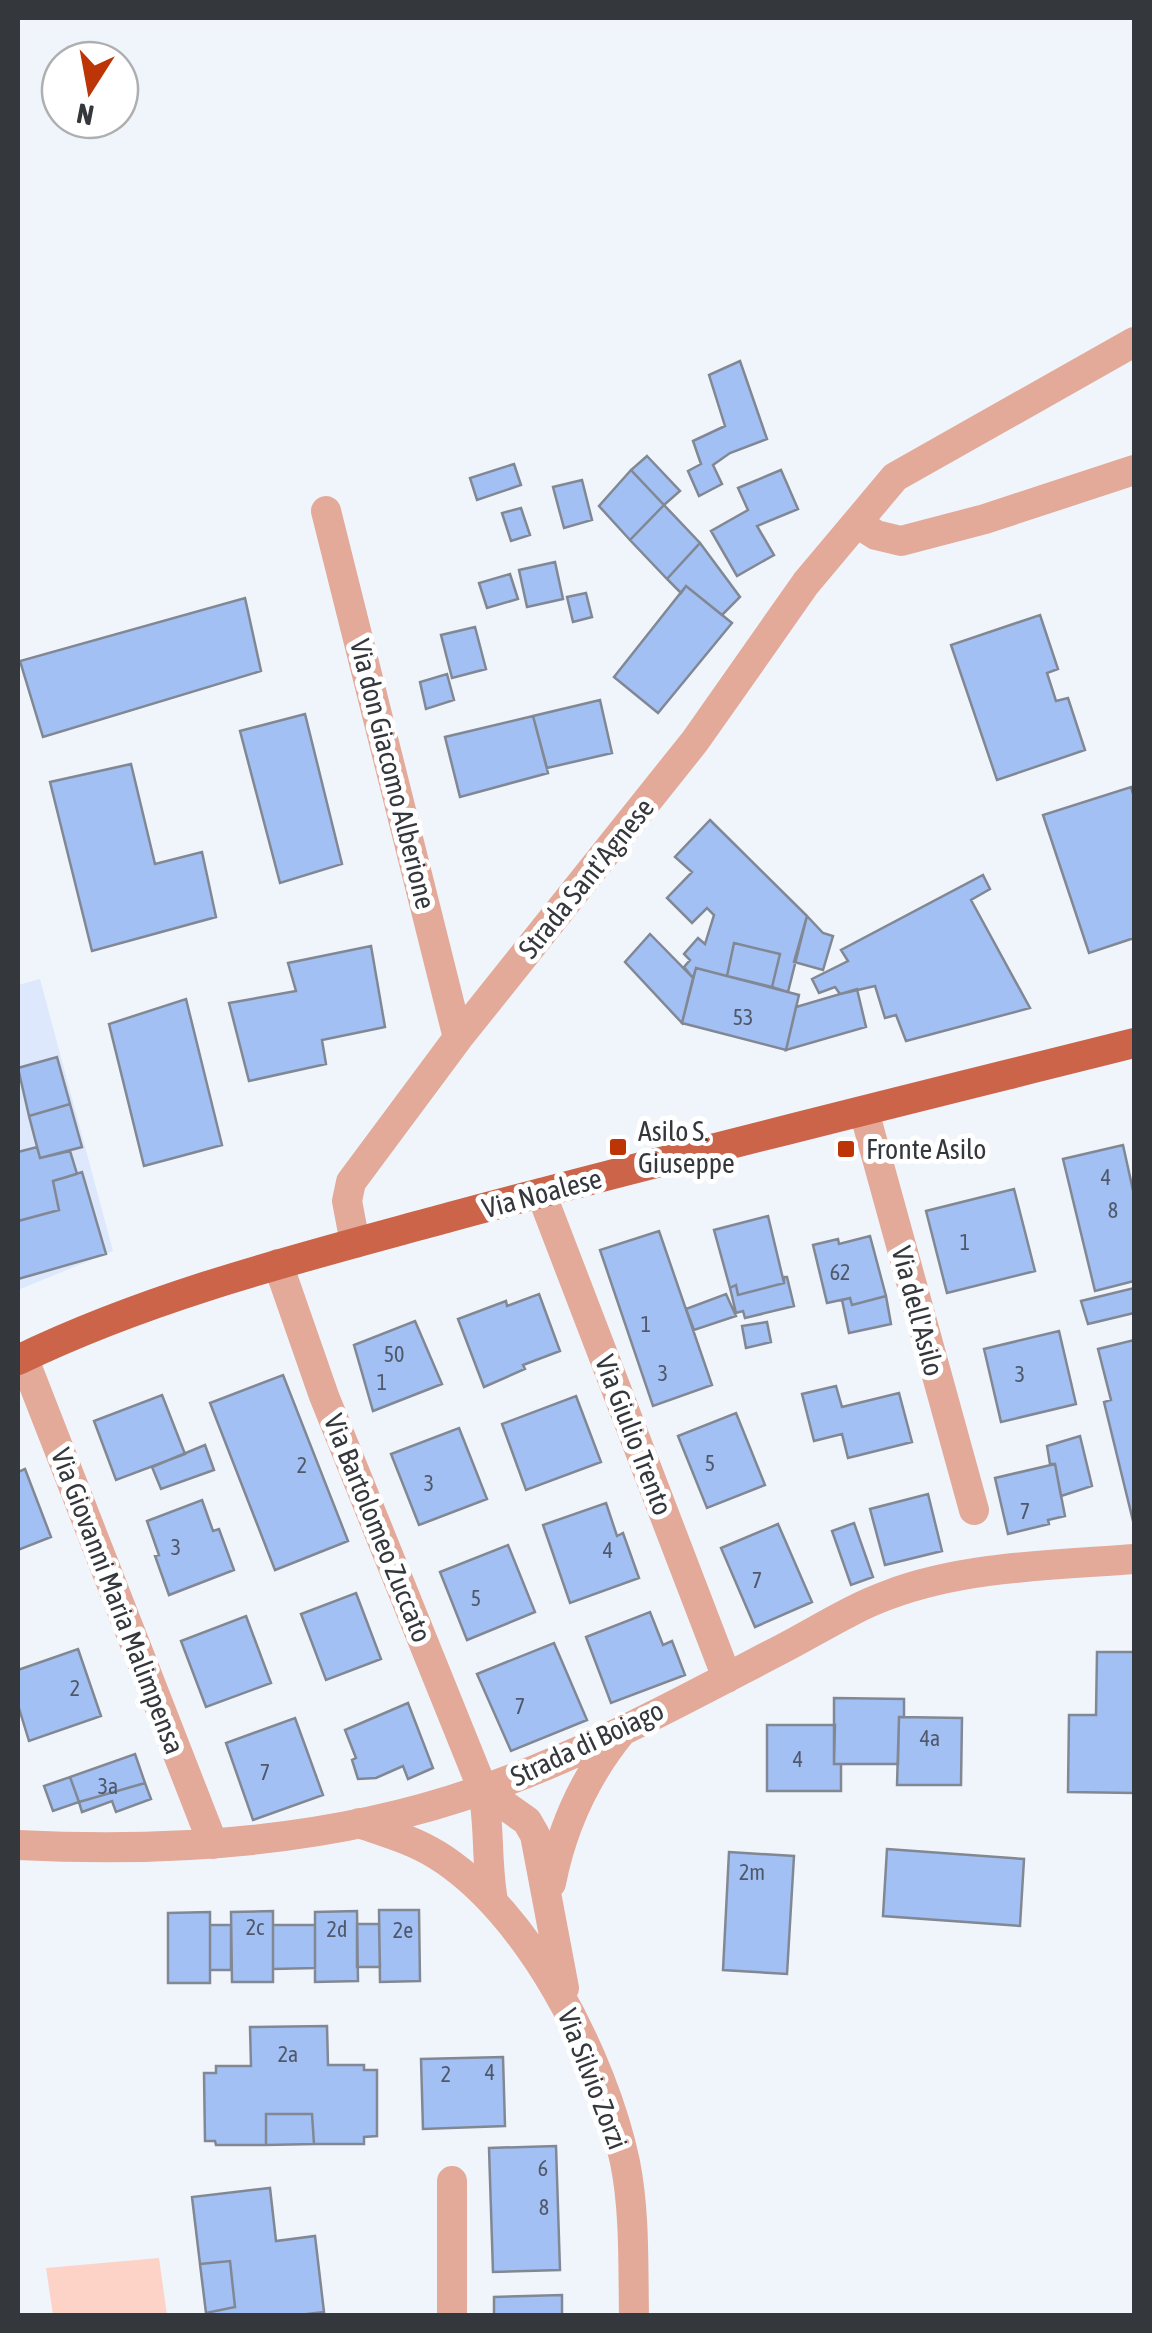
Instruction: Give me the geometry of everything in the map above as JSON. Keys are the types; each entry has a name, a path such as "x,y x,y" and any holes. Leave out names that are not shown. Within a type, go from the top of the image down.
{"main road":[{"name":"Via Noalese","path":"20,1359 131,1314 278,1264 541,1193 1134,1043"}],"street":[{"name":"Strada Sant'Agnese","path":"355,1243 347,1201 351,1182 458,1038 695,741 806,583 895,477 1134,342"},
{"path":"857,523 876,535 900,541 985,519 1134,470"},
{"name":"Via don Giacomo Alberione","path":"326,511 458,1038"},
{"name":"Via dell'Asilo","path":"864,1111 974,1510"},
{"name":"Via Giulio Trento","path":"541,1193 728,1678"},
{"name":"Via Bartolomeo Zuccato","path":"278,1264 324,1396 493,1797 527,1822 535,1835 568,2006"},
{"name":"Via Giovanni Maria Malimpensa","path":"20,1359 214,1844"},
{"name":"Strada di Boiago","path":"18,1846 214,1844 293,1835 493,1797 528,1773 728,1678 889,1594 988,1570 1134,1560"},
{"path":"549,1916 555,1862 569,1818 604,1753 626,1726"},
{"path":"493,1797 486,1860 494,1901"},
{"name":"Via Silvio Zorzi","path":"358,1823 434,1853 494,1901 568,2006 603,2090 625,2164 632,2226 634,2316"},
{"path":"452,2180 452,2316"}],"shaded area":[{"path":"40,979 113,1251 18,1290 18,985"},
{"path":"159,2258 167,2315 53,2315 46,2268"}],"building":[{"path":"740,361 767,439 730,453 713,465 722,484 699,496 688,471 701,464 693,441 725,426 709,375"},
{"path":"647,456 680,491 664,505 631,470"},
{"path":"514,464 521,485 477,500 470,478"},
{"path":"631,470 664,505 630,540 599,506"},
{"path":"781,470 798,509 757,526 774,555 737,576 711,531 748,510 738,488"},
{"path":"582,480 592,520 564,528 553,487"},
{"path":"664,505 700,543 667,579 630,540"},
{"path":"521,508 530,535 511,541 502,513"},
{"path":"700,543 740,597 722,615 686,586 681,593 667,579"},
{"path":"555,562 563,599 527,607 519,570"},
{"path":"510,574 518,599 487,608 479,583"},
{"path":"686,586 732,623 658,713 614,677"},
{"path":"586,593 592,617 573,622 567,597"},
{"path":"245,598 261,671 43,737 20,661"},
{"path":"1040,615 1058,669 1047,673 1056,701 1068,698 1085,750 997,780 951,645"},
{"path":"475,627 486,669 452,678 441,635"},
{"path":"447,674 454,700 426,709 420,682"},
{"path":"600,700 612,753 547,768 533,716"},
{"path":"305,714 342,864 280,883 240,731"},
{"path":"533,716 548,773 460,797 445,737"},
{"path":"131,764 155,864 202,852 216,917 92,951 50,782"},
{"path":"1131,787 1134,938 1089,953 1043,815"},
{"path":"710,820 807,916 788,992 772,987 780,954 734,943 727,976 696,968 693,978 684,967 690,960 684,954 698,938 705,944 714,915 707,908 692,923 667,898 692,872 675,857"},
{"path":"983,875 990,889 971,900 1030,1008 906,1041 896,1015 885,1018 875,986 840,994 835,987 819,993 812,979 848,961 841,950"},
{"path":"807,916 823,933 833,936 823,970 794,962"},
{"path":"650,934 693,978 682,1023 625,962"},
{"path":"734,943 780,954 772,987 727,976"},
{"path":"371,946 385,1027 322,1040 326,1064 249,1081 229,1003 296,991 288,963"},
{"path":"696,968 799,995 786,1050 682,1023"},
{"path":"857,989 866,1027 786,1050 796,1007"},
{"path":"186,999 222,1145 144,1166 109,1024"},
{"path":"57,1057 70,1104 29,1116 18,1068"},
{"path":"70,1104 82,1147 40,1158 29,1116"},
{"path":"1123,1145 1134,1195 1134,1281 1095,1291 1063,1159"},
{"path":"37,1147 40,1158 70,1151 77,1174 53,1181 59,1210 18,1221 18,1152"},
{"path":"82,1172 106,1254 18,1279 18,1221 59,1210 53,1181"},
{"path":"1014,1189 1035,1271 947,1293 926,1211"},
{"path":"768,1216 784,1283 738,1295 736,1285 730,1288 714,1230"},
{"path":"659,1231 712,1385 653,1406 600,1250"},
{"path":"870,1236 886,1296 852,1305 850,1298 827,1303 813,1245 838,1239 839,1244"},
{"path":"784,1277 794,1306 745,1318 743,1311 736,1313 730,1288 736,1285 738,1295 784,1283"},
{"path":"1134,1288 1134,1313 1088,1324 1081,1301"},
{"path":"539,1294 560,1351 523,1365 525,1369 484,1387 458,1319 506,1301 507,1306"},
{"path":"726,1294 736,1316 694,1330 686,1309"},
{"path":"886,1296 891,1324 849,1333 842,1300 850,1298 852,1305"},
{"path":"415,1321 442,1384 373,1411 354,1345"},
{"path":"767,1322 771,1342 746,1348 742,1326"},
{"path":"1059,1331 1076,1404 1001,1422 984,1349"},
{"path":"1134,1340 1134,1525 1104,1402 1111,1400 1098,1349"},
{"path":"283,1375 348,1541 275,1570 210,1403"},
{"path":"836,1386 842,1407 899,1393 912,1442 848,1458 842,1434 814,1441 802,1394"},
{"path":"162,1395 185,1454 116,1480 94,1421"},
{"path":"576,1396 601,1462 526,1490 502,1424"},
{"path":"736,1413 765,1485 707,1508 678,1436"},
{"path":"459,1428 487,1499 419,1525 391,1454"},
{"path":"1080,1436 1092,1486 1061,1496 1047,1446"},
{"path":"205,1445 214,1470 161,1489 152,1467"},
{"path":"1055,1464 1065,1516 1008,1534 995,1478"},
{"path":"25,1469 51,1537 18,1550 18,1472"},
{"path":"928,1494 942,1551 885,1565 870,1509"},
{"path":"202,1500 213,1531 219,1529 234,1570 169,1595 147,1521"},
{"path":"606,1503 617,1536 623,1533 639,1578 570,1603 543,1525"},
{"path":"854,1523 873,1577 851,1585 832,1531"},
{"path":"778,1524 812,1602 755,1627 721,1548"},
{"path":"508,1545 535,1612 467,1640 440,1572"},
{"path":"356,1593 381,1659 326,1680 301,1614"},
{"path":"650,1612 663,1645 672,1641 685,1675 611,1703 586,1637"},
{"path":"246,1616 271,1683 206,1707 181,1641"},
{"path":"554,1643 587,1720 511,1751 477,1674"},
{"path":"78,1649 101,1716 29,1741 18,1705 18,1670"},
{"path":"1097,1652 1134,1652 1134,1793 1068,1792 1069,1715 1096,1715"},
{"path":"834,1698 904,1699 904,1717 899,1717 898,1764 834,1764"},
{"path":"408,1703 433,1768 408,1779 403,1766 376,1778 358,1779 352,1760 356,1758 345,1730"},
{"path":"899,1717 962,1718 961,1785 897,1785"},
{"path":"295,1718 323,1795 253,1820 226,1743"},
{"path":"767,1725 835,1725 834,1764 841,1764 841,1791 767,1791"},
{"path":"135,1754 145,1783 79,1802 70,1777"},
{"path":"70,1777 79,1802 53,1811 44,1786"},
{"path":"145,1783 151,1799 116,1812 112,1801 82,1812 79,1802"},
{"path":"887,1849 1024,1859 1020,1926 883,1916"},
{"path":"729,1852 794,1856 787,1974 723,1970"},
{"path":"379,1910 419,1910 420,1981 380,1982"},
{"path":"273,1911 273,1982 232,1982 231,1912"},
{"path":"357,1911 358,1981 315,1982 315,1912"},
{"path":"210,1912 210,1983 168,1983 168,1913"},
{"path":"357,1924 379,1924 380,1967 357,1967"},
{"path":"210,1925 231,1925 231,1970 210,1970"},
{"path":"273,1925 315,1925 315,1968 273,1969"},
{"path":"327,2026 328,2065 364,2065 364,2070 377,2070 377,2136 364,2137 364,2144 314,2144 312,2114 266,2114 266,2145 216,2145 215,2141 205,2141 204,2073 216,2073 216,2066 251,2066 250,2027"},
{"path":"503,2057 505,2126 423,2129 421,2059"},
{"path":"266,2114 312,2114 314,2144 266,2145"},
{"path":"556,2146 560,2270 493,2272 489,2148"},
{"path":"270,2188 276,2241 315,2236 324,2312 206,2316 235,2307 230,2261 200,2264 192,2197"},
{"path":"230,2261 235,2307 206,2313 200,2264"},
{"path":"562,2295 562,2316 494,2316 494,2297"}],"place":[{"name":"Asilo S. Giuseppe","path":"618,1147"},
{"name":"Fronte Asilo","path":"846,1149"}]}
